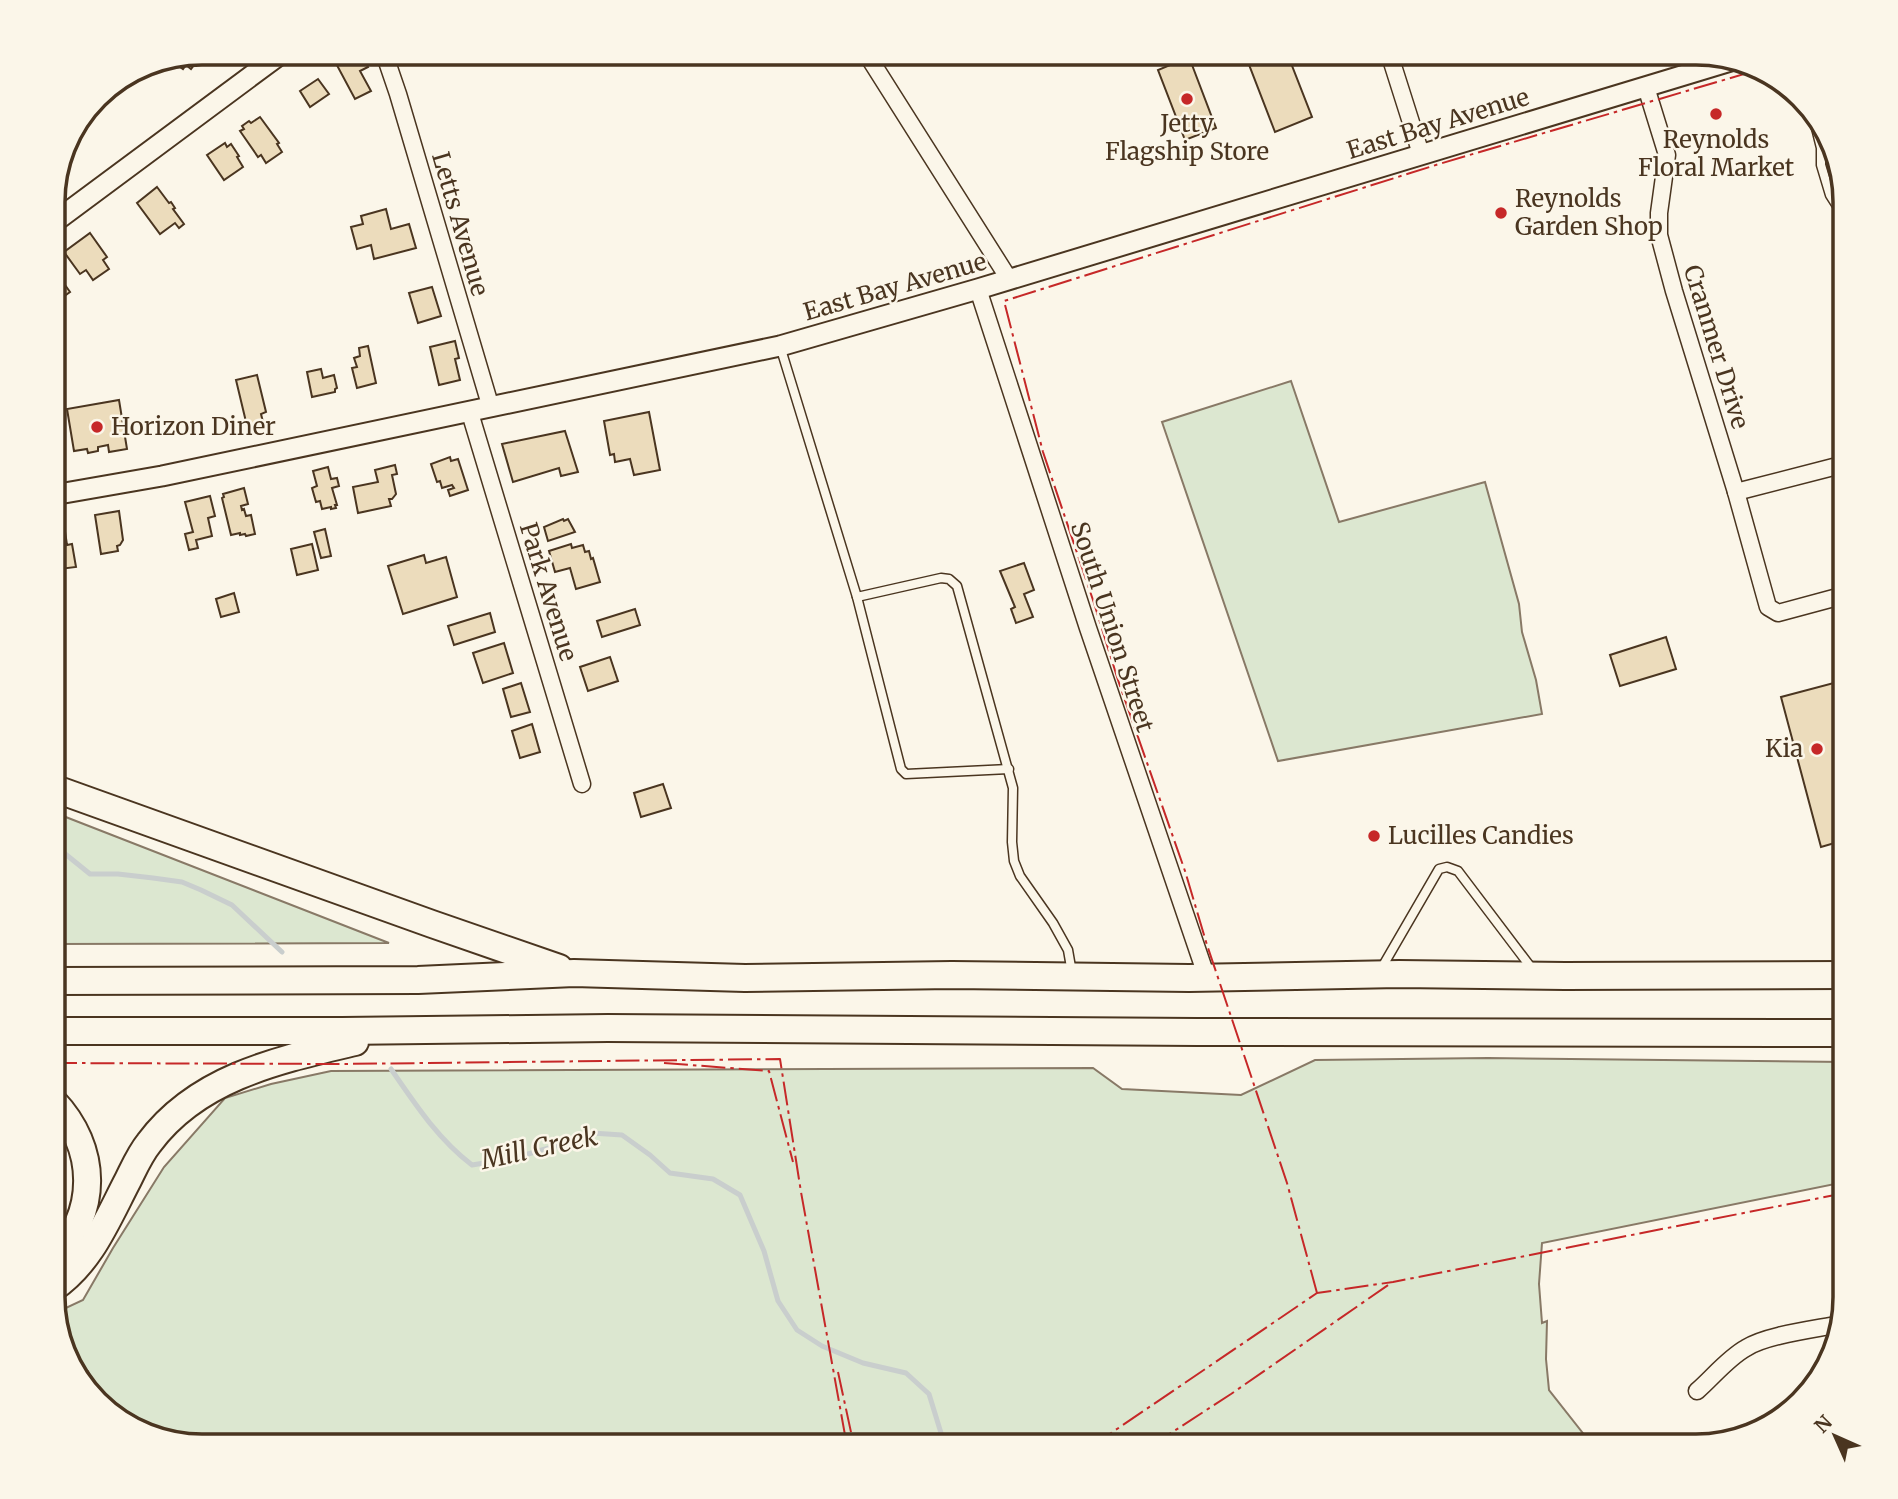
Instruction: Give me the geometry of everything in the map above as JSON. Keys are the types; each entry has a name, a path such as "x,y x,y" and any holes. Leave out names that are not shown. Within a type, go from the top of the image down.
{"highway":[{"path":"65,792 574,973"},
{"path":"65,981 418,980 574,973 744,978 952,975 1207,978 1378,974 1833,975"},
{"path":"65,1031 622,1028 1197,1032 1833,1032"},
{"path":"65,1279 75,1271 97,1241 148,1143 192,1099 229,1079 273,1062 404,1029"},
{"path":"65,1115 79,1140 88,1179 82,1215 73,1235 65,1245"}],"street":[{"path":"65,214 265,65"},
{"name":"Letts Avenue","path":"388,65 491,408"},
{"path":"874,65 1009,279"},
{"path":"1393,65 1421,154"},
{"name":"East Bay Avenue","path":"65,493 162,476 470,413 780,346 978,289 1714,66"},
{"name":"Cranmer Drive","path":"1646,87 1667,155 1659,236 1737,492 1768,607 1778,613 1833,598"},
{"name":"South Union Street","path":"978,289 1088,628 1207,978"},
{"name":"Park Avenue","path":"470,413 582,784"},
{"path":"1737,492 1833,467"},
{"path":"1697,1391 1747,1347 1769,1339 1830,1326"}],"lane":[{"path":"1820,142 1821,165 1833,199"},
{"path":"780,346 857,597 901,769 906,774 1009,769"},
{"path":"857,597 941,578 949,579 957,586 1013,788 1014,861 1020,876 1053,923 1068,950 1073,976"},
{"path":"1378,974 1439,869 1447,867 1458,872 1537,976"}],"green space":[{"path":"1291,381 1339,522 1485,482 1519,604 1522,632 1536,680 1542,714 1278,761 1162,422"},
{"path":"65,817 389,943 65,944"},
{"path":"1488,1058 1833,1062 1833,1184 1542,1243 1539,1284 1542,1323 1547,1321 1546,1359 1549,1390 1584,1434 184,1433 149,1424 111,1400 93,1381 79,1358 67,1324 65,1308 83,1300 164,1167 225,1098 271,1084 331,1071 1093,1068 1122,1089 1241,1095 1315,1060"}],"building":[{"path":"337,65 367,65 368,67 360,71 371,91 355,99"},
{"name":"Jetty Flagship Store","path":"1170,65 1192,65 1216,128 1185,140 1158,70"},
{"path":"1249,65 1292,65 1312,117 1275,132"},
{"path":"318,79 329,94 310,107 300,91"},
{"path":"260,117 279,143 277,144 282,152 266,163 261,155 258,157 240,131 249,121 251,123"},
{"path":"225,143 227,147 231,144 243,167 224,180 207,155"},
{"path":"157,187 169,203 171,202 184,224 179,228 175,223 160,234 137,203"},
{"path":"386,209 391,229 409,224 416,248 374,259 371,245 357,249 351,227 363,224 361,216"},
{"path":"90,233 107,257 103,260 109,269 93,280 86,270 80,274 65,251"},
{"path":"432,287 441,316 418,323 409,293"},
{"path":"455,341 459,358 455,359 460,380 439,385 430,347"},
{"path":"368,346 376,383 357,388 352,368 357,367 354,358 360,356 359,348"},
{"path":"321,369 323,378 334,375 337,388 335,392 312,397 307,372"},
{"path":"257,375 266,412 261,414 263,422 247,426 236,380"},
{"name":"Horizon Diner","path":"119,400 127,449 109,452 108,445 88,453 87,449 74,451 67,409"},
{"path":"649,412 660,470 634,475 630,459 615,462 614,454 610,455 604,421"},
{"path":"565,431 578,472 561,476 559,468 513,482 502,444"},
{"path":"450,457 451,461 458,459 468,490 450,496 448,490 454,488 452,485 442,488 431,464"},
{"path":"395,465 397,474 392,475 396,494 389,499 391,506 358,513 353,487 378,482 375,470"},
{"path":"328,467 331,479 337,478 339,486 332,488 337,505 336,508 322,509 320,501 316,502 312,488 317,486 313,471"},
{"path":"244,488 248,504 241,506 246,516 251,515 255,534 231,535 223,494"},
{"path":"210,496 215,516 208,518 212,536 196,540 198,548 189,550 185,534 193,532 185,502"},
{"path":"119,511 123,540 117,546 118,551 101,554 95,515"},
{"path":"568,519 575,532 548,541 544,527"},
{"path":"325,529 331,556 321,558 314,532"},
{"path":"65,532 67,545 72,544 76,567 65,568"},
{"path":"312,544 318,570 297,575 291,549"},
{"path":"571,544 572,548 583,545 585,552 589,551 600,582 576,589 570,568 555,572 549,551"},
{"path":"424,555 426,563 446,557 457,597 403,614 388,566"},
{"path":"1024,563 1034,590 1024,594 1033,617 1016,623 1011,609 1015,607 1000,571"},
{"path":"234,593 239,612 221,617 216,599"},
{"path":"635,609 640,625 602,637 597,621"},
{"path":"490,613 495,632 454,645 448,626"},
{"path":"1666,637 1676,669 1620,686 1610,655"},
{"path":"504,643 513,673 483,683 473,653"},
{"path":"610,657 618,681 588,691 580,667"},
{"path":"521,683 530,712 511,717 503,689"},
{"name":"Kia","path":"1833,683 1833,844 1821,847 1781,697"},
{"path":"532,724 540,752 520,758 512,731"},
{"path":"663,784 671,808 641,817 634,793"}],"waterway":[{"name":"Mill Creek","path":"65,854 90,874 118,874 182,882 201,890 232,905 282,952"},
{"name":"Mill Creek","path":"391,1069 438,1132 472,1165 514,1158 592,1133 622,1135 670,1173 713,1179 740,1195 764,1251 778,1301 797,1330 822,1346 863,1363 906,1373 929,1394 941,1434"}],"power":[{"path":"1317,1293 1287,1183 1043,452 1004,301 1439,164 1745,74"},
{"path":"65,1063 338,1064 780,1059 845,1434"},
{"path":"664,1063 769,1071 793,1162"},
{"path":"1110,1434 1317,1293 1393,1282 1833,1195"},
{"path":"1169,1434 1391,1283"},
{"path":"838,1372 851,1434"}],"place":[{"name":"Jetty Flagship Store","path":"1187,99"},
{"name":"Reynolds Floral Market","path":"1716,114"},
{"name":"Reynolds Garden Shop","path":"1501,213"},
{"name":"Horizon Diner","path":"97,427"},
{"name":"Kia","path":"1817,749"},
{"name":"Lucilles Candies","path":"1374,836"}]}
